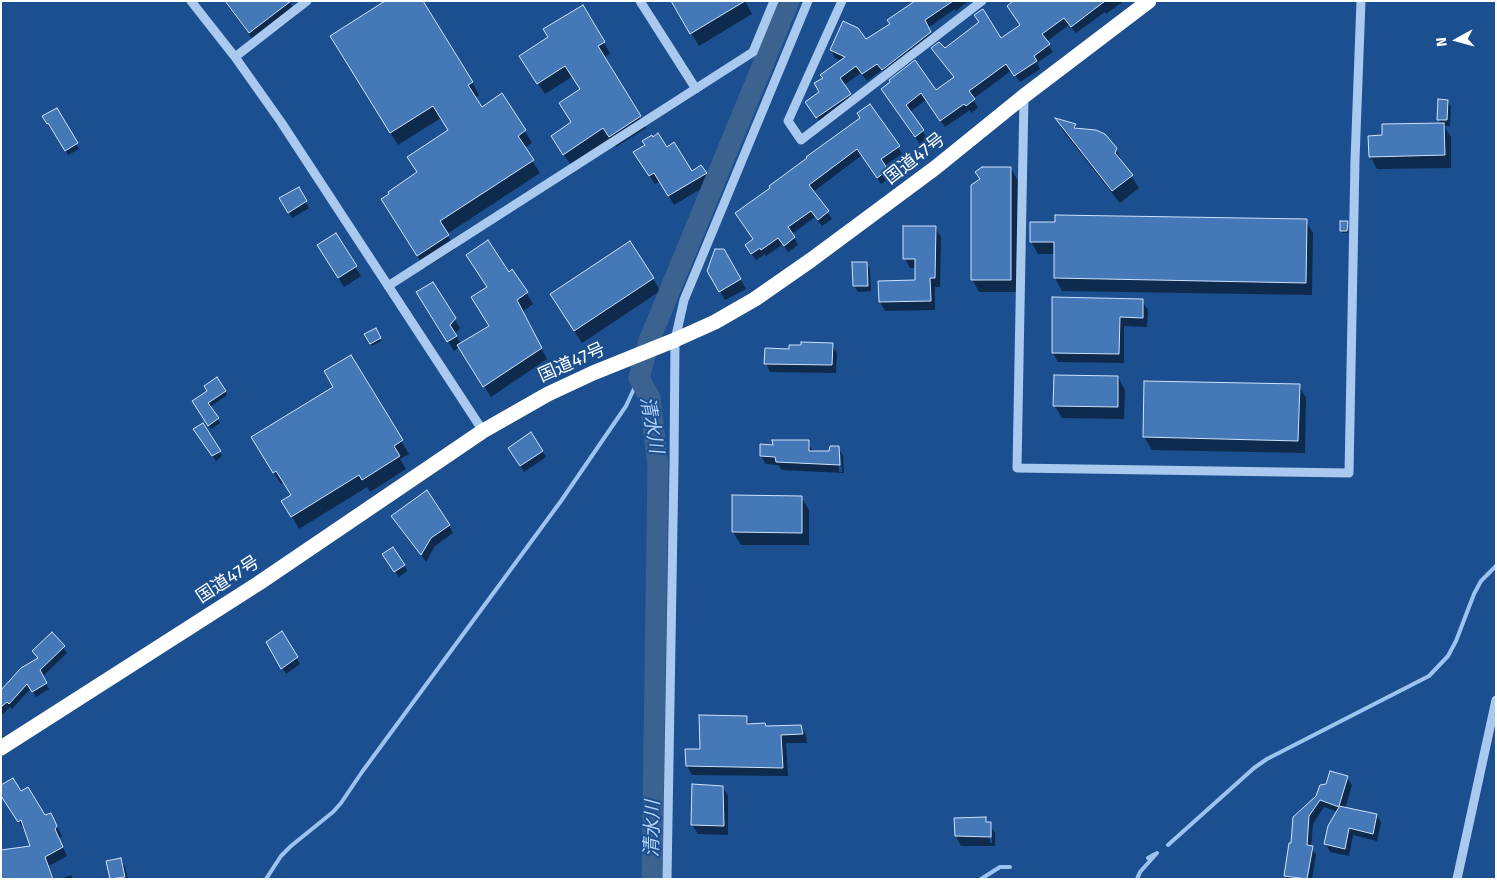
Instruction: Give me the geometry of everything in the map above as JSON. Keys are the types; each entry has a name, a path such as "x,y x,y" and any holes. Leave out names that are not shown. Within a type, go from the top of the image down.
{"highway":[{"name":"国道47号","path":"1,748 259,583 483,431 548,394 715,322 755,299 935,168 1024,96 1148,1"}],"street":[{"path":"191,1 281,122 483,431"},
{"path":"234,57 307,1"},
{"path":"640,1 696,89"},
{"path":"388,286 753,52 774,1"},
{"path":"667,879 674,475 672,341 684,300 808,1"},
{"path":"842,1 788,121 801,140 982,1"},
{"path":"1024,96 1017,468 1349,473 1355,170 1361,1"},
{"path":"1457,879 1496,700"}],"building":[{"path":"225,1 291,1 249,33"},
{"path":"385,1 423,1 473,82 468,85 482,107 502,93 526,130 518,136 534,160 440,221 449,235 417,256 381,199 417,172 407,157 448,130 433,106 390,133 330,36"},
{"path":"671,1 745,1 690,34"},
{"path":"915,1 953,1 925,20 931,32 882,70 877,64 862,74 856,66 840,78 851,94 816,118 805,102 819,92 814,83 823,78 820,75 845,57 830,50 843,21 858,28 866,39 890,24 887,20"},
{"path":"1013,1 1105,1 1071,27 1064,18 1042,34 1050,44 1034,56 1037,61 1014,76 1006,64 969,91 975,99 966,106 964,104 940,121 921,93 906,105 924,130 915,137 881,89 890,82 889,80 915,60 936,90 954,77 931,48 939,42 945,48 979,22 974,15 983,9 1001,38 1020,25 1007,6"},
{"path":"583,5 605,42 598,46 641,116 609,137 603,128 563,155 551,136 571,122 559,103 580,89 565,66 537,84 519,56 548,37 543,29"},
{"path":"1438,99 1448,100 1447,120 1437,120"},
{"path":"870,104 900,146 881,159 888,170 877,178 857,149 809,185 829,211 818,220 811,211 788,227 795,237 784,246 778,238 761,250 760,248 751,254 745,245 753,239 735,213 770,188 769,186 806,157 860,118 857,113"},
{"path":"57,108 78,143 65,151 42,116"},
{"path":"1055,118 1076,124 1074,128 1096,130 1105,134 1117,148 1115,153 1133,175 1112,191"},
{"path":"1444,123 1445,155 1369,157 1368,136 1382,135 1382,124"},
{"path":"658,133 667,147 674,142 692,171 701,165 707,173 668,196 654,173 649,176 633,152 645,145 642,141"},
{"path":"982,167 1011,167 1011,280 971,280 971,185 980,179 975,172"},
{"path":"299,187 307,201 288,213 279,198"},
{"path":"1055,215 1307,219 1306,283 1054,278 1054,242 1030,242 1030,222 1055,222"},
{"path":"1340,221 1348,221 1347,231 1340,231"},
{"path":"903,226 936,226 935,278 930,278 931,301 879,302 878,281 915,280 915,259 903,259"},
{"path":"336,233 357,266 338,278 317,245"},
{"path":"488,240 509,272 512,269 528,292 517,300 542,348 483,387 457,345 489,326 471,297 487,287 466,255"},
{"path":"630,241 654,278 574,331 550,294"},
{"path":"715,249 724,249 741,279 719,292 707,271"},
{"path":"852,262 867,262 868,286 853,286"},
{"path":"433,282 456,318 450,325 457,336 447,342 416,292"},
{"path":"1052,297 1143,299 1143,318 1120,317 1119,354 1052,353"},
{"path":"376,328 381,338 370,344 364,334"},
{"path":"801,342 833,343 832,365 764,364 765,348 789,349 789,345 801,345"},
{"path":"351,355 403,440 394,446 400,456 362,480 359,475 291,517 281,501 291,495 276,471 273,473 251,437 333,387 324,371"},
{"path":"1054,375 1118,376 1118,407 1053,406"},
{"path":"217,377 226,391 208,403 219,418 208,426 192,401 207,391 204,386"},
{"path":"1144,381 1300,384 1298,441 1143,437"},
{"path":"203,423 221,451 212,456 193,429"},
{"path":"531,432 543,451 520,466 508,448"},
{"path":"772,440 809,440 809,451 829,451 830,446 839,446 840,465 776,462 775,457 760,456 760,444 773,445"},
{"path":"427,490 450,525 431,538 421,555 391,516"},
{"path":"732,495 802,496 802,533 732,532"},
{"path":"393,547 405,565 394,572 382,554"},
{"path":"282,631 298,657 281,669 266,642"},
{"path":"52,632 65,646 40,670 47,683 32,692 27,684 9,704 7,702 1,707 1,690 21,668 38,658 32,651"},
{"path":"699,715 747,716 747,724 765,723 766,726 801,725 803,734 781,735 783,768 686,766 685,749 700,749"},
{"path":"1330,771 1348,776 1339,806 1377,814 1373,834 1349,828 1345,849 1324,844 1328,826 1339,807 1320,800 1309,816 1307,845 1313,846 1307,879 1284,876 1289,843 1291,843 1293,817 1316,796 1320,785 1326,784"},
{"path":"13,778 21,791 28,787 45,815 51,813 57,826 55,829 63,847 45,857 53,879 1,879 1,850 30,846 21,820 18,822 1,796 1,785"},
{"path":"692,784 723,786 724,826 691,825"},
{"path":"986,817 986,822 991,822 991,837 955,836 954,818"},
{"path":"121,858 125,877 110,879 106,861"}],"waterway":[{"name":"清水川","path":"652,879 658,466 650,398 639,378 649,341 789,1"},
{"path":"266,879 281,856 341,803 561,501 626,406 639,378"},
{"path":"1168,845 1254,768 1267,759 1429,676 1448,656 1456,641 1474,594 1481,581 1496,566"},
{"path":"1137,879 1140,872 1157,853"},
{"path":"1148,858 1155,854"},
{"path":"981,879 1000,867 1010,867"}]}
